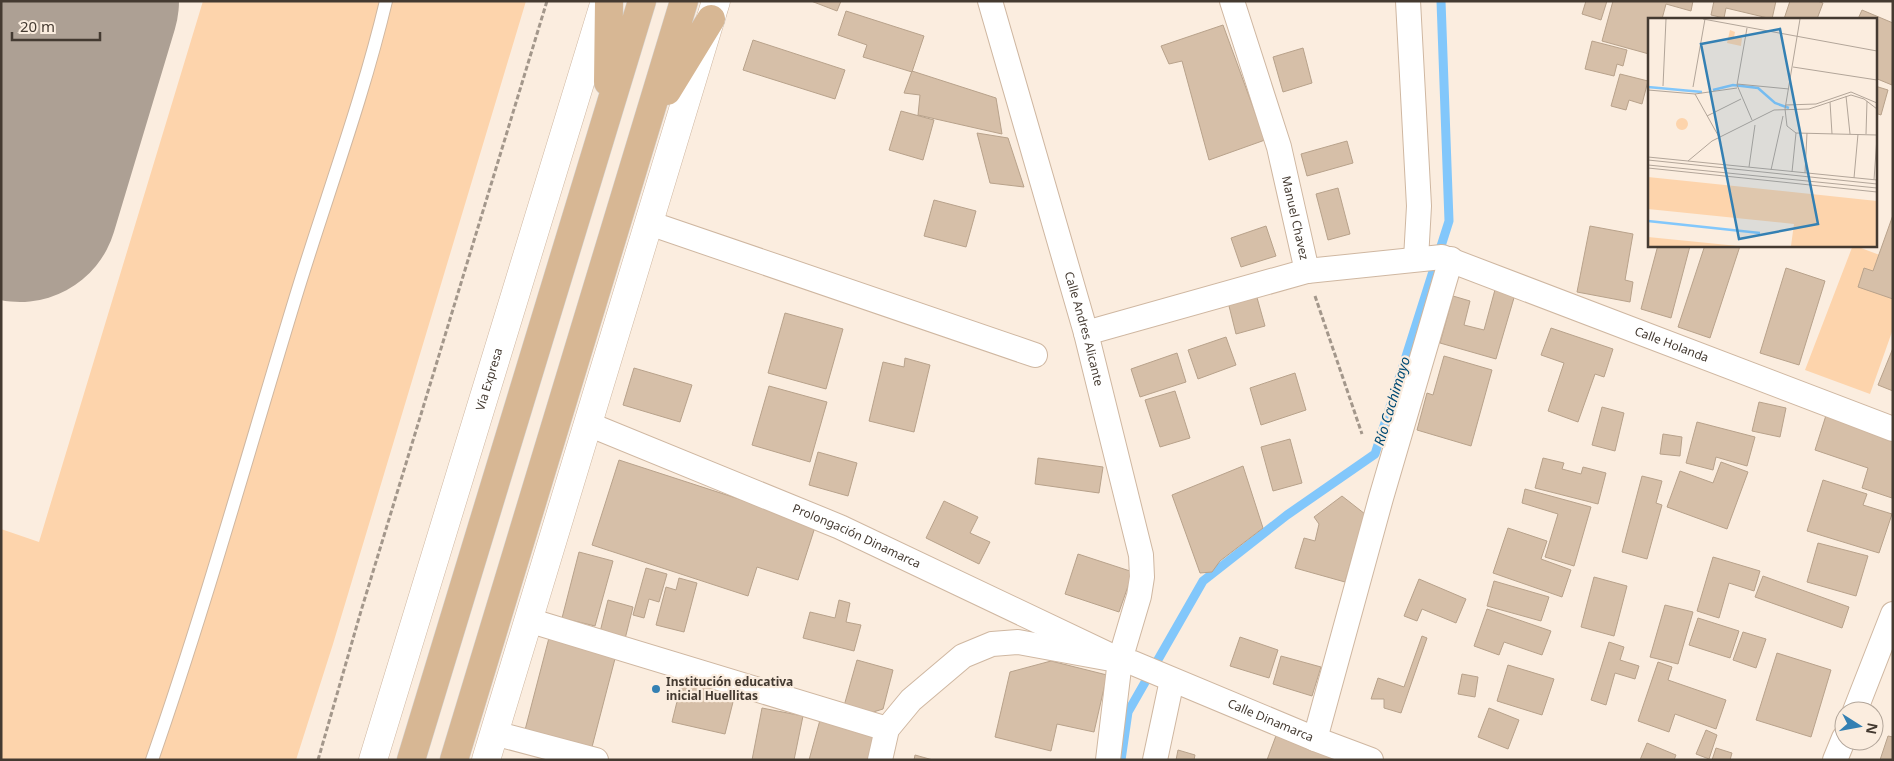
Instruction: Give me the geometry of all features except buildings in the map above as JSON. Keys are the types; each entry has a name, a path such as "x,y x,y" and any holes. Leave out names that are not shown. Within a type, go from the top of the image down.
{"main road":[{"path":"607,1 608,112"},
{"name":"Vía Expresa","path":"374,760 607,1"},
{"path":"411,760 642,1"},
{"path":"454,760 684,1"},
{"path":"646,124 714,10"},
{"path":"486,760 714,10"}],"street":[{"name":"Calle Andres Alicante","path":"990,1 1086,333 1141,555 1142,577 1139,596 1108,760"},
{"name":"Manuel Chavez","path":"1232,1 1279,147 1307,272"},
{"path":"1314,738 1381,498 1434,258 1420,206 1408,1"},
{"path":"649,223 1035,355"},
{"path":"1086,333 1307,272 1434,258"},
{"name":"Calle Holanda","path":"1434,258 1893,428"},
{"name":"Prolongación Dinamarca","path":"588,424 840,528 1127,662"},
{"path":"1858,701 1893,614"},
{"path":"528,620 887,728"},
{"path":"880,760 887,728 911,700 963,656 992,644 1018,642 1127,662"},
{"name":"Calle Dinamarca","path":"1127,662 1371,760"},
{"path":"1155,760 1167,678"},
{"path":"494,734 596,760"}],"lane":[{"path":"152,760 224,534 317,227 348,134 386,1"}],"path":[{"path":"318,760 361,612 547,1"},
{"name":"Manuel Chavez","path":"1307,272 1362,434"}],"shaded area":[{"path":"203,1 526,1 333,644 296,760 1,760 1,529 39,542"},
{"path":"1853,246 1893,260 1893,329 1870,394 1805,370"}],"waterway":[{"name":"Río Cachimayo","path":"1121,760 1128,712 1203,581 1287,515 1375,454 1449,221 1441,1"}],"runway":[{"path":"20,204 81,1"}],"place":[{"name":"Institución educativa inicial Huellitas","path":"656,689"}]}
